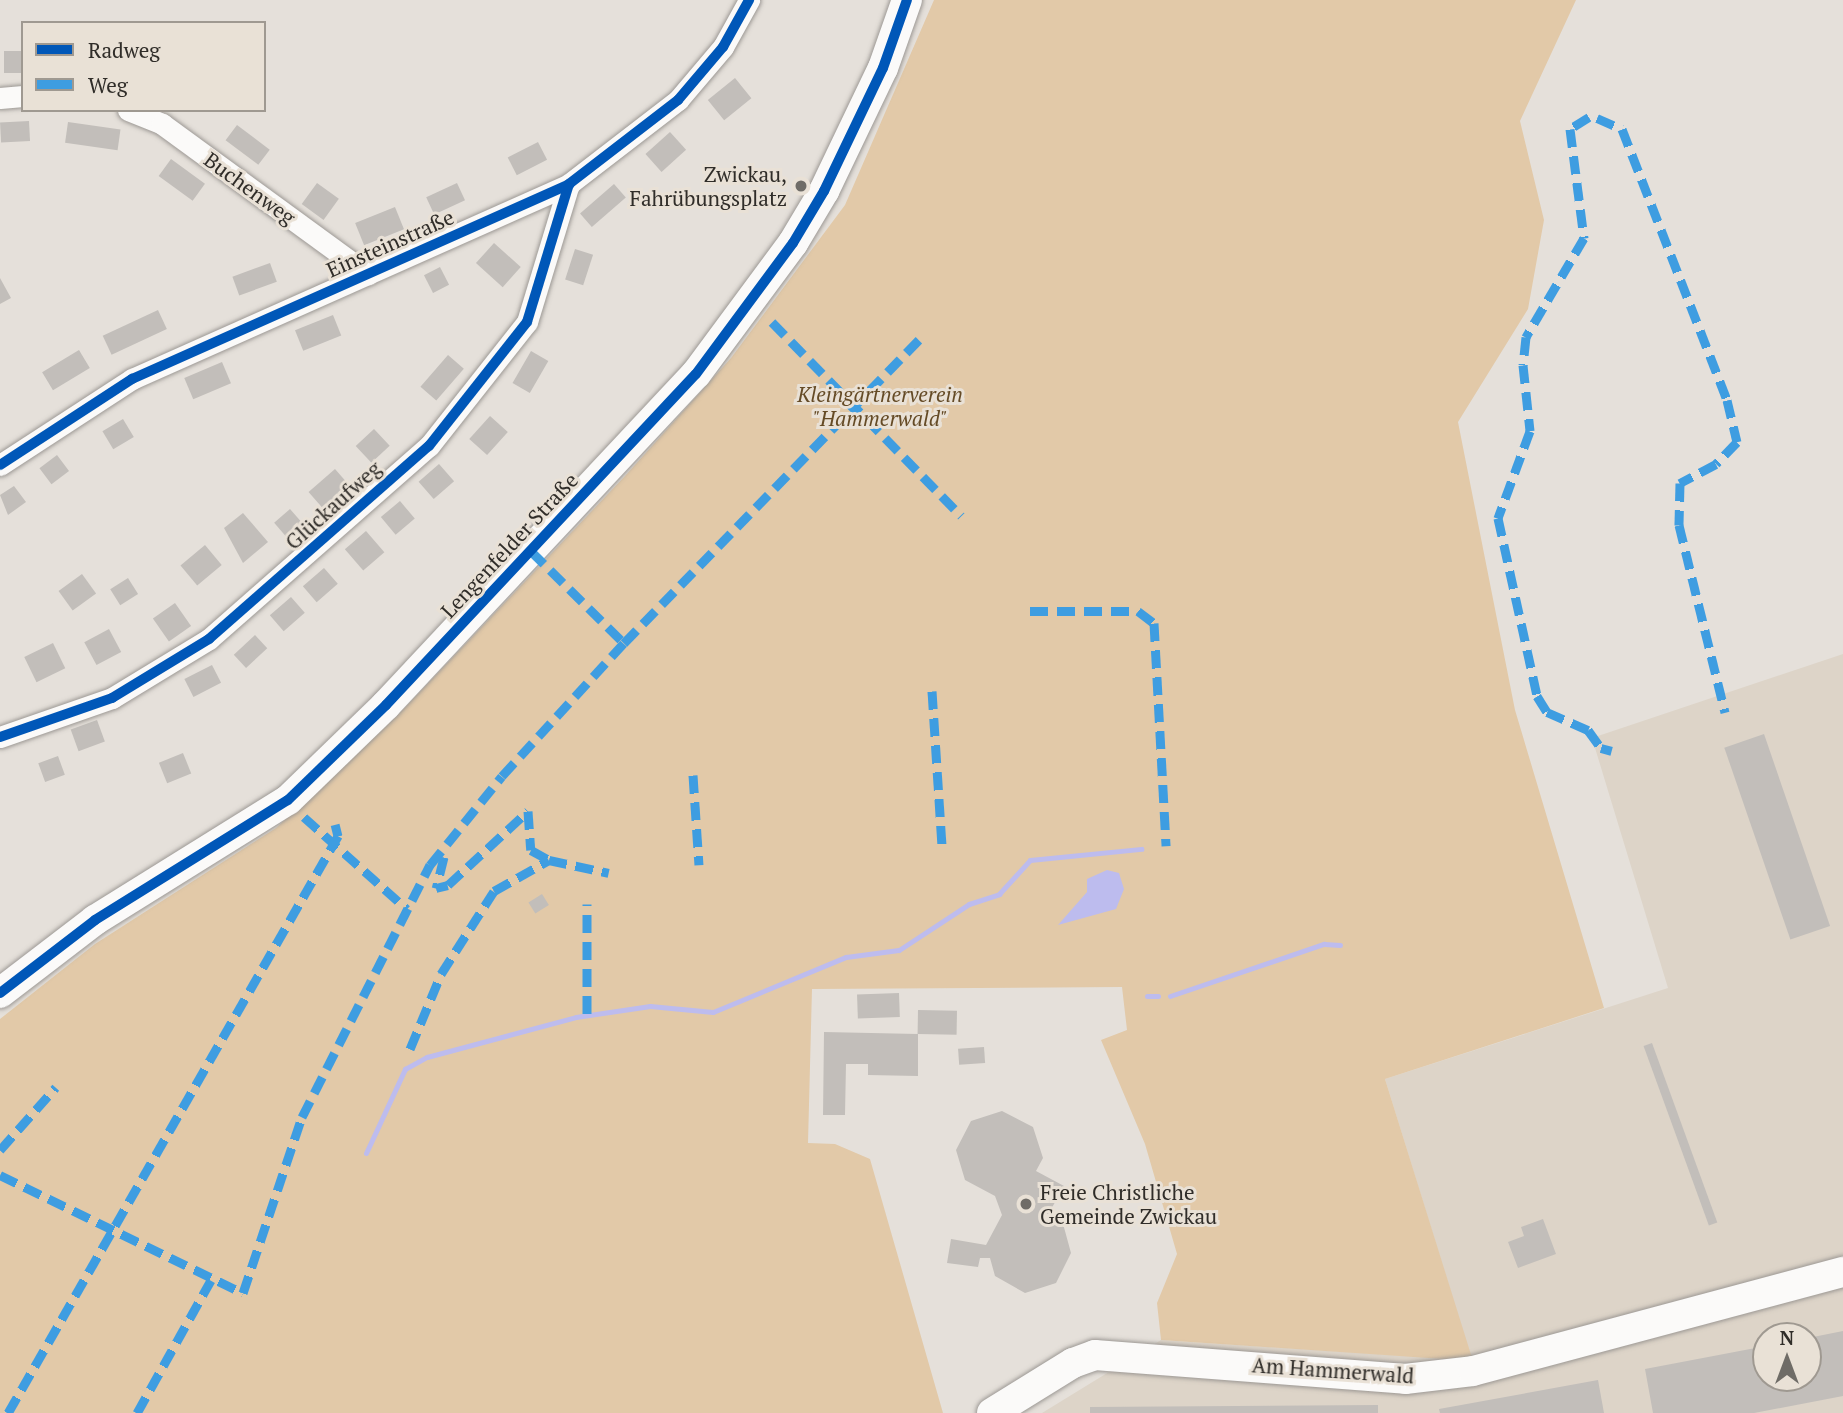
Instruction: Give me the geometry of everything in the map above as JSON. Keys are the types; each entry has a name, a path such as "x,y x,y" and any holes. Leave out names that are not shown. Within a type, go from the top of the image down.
{"main road":[{"name":"Lengenfelder Straße","path":"0,993 95,920 288,800 386,705 696,374 793,243 824,191 883,68 906,0"},
{"name":"Am Hammerwald","path":"992,1413 1073,1363 1095,1355 1405,1379 1505,1367 1770,1287 1843,1272"}],"street":[{"name":"Einsteinstraße","path":"0,465 132,379 569,184 678,100 716,58 749,0"},
{"path":"0,98 21,96"},
{"name":"Buchenweg","path":"133,112 162,124 368,274"},
{"name":"Glückaufweg","path":"0,737 111,698 209,639 429,446 527,323 569,184"}],"shaded area":[{"path":"1843,654 1843,1413 1042,1413 1161,1340 1472,1360 1385,1079 1668,988 1592,738"}],"green space":[{"name":"Kleingärtnerverein \"Hammerwald\"","path":"934,0 1576,0 1520,121 1544,220 1528,309 1458,422 1515,710 1604,1008 1385,1079 1473,1361 1161,1340 1157,1303 1177,1254 1145,1144 1101,1040 1127,1030 1122,987 812,989 808,1143 835,1144 870,1159 943,1413 0,1413 0,1019 95,944 276,828 396,717 625,476 731,358 845,205"}],"water":[{"path":"1107,870 1119,873 1124,889 1116,909 1058,925 1087,892 1087,879"}],"building":[{"path":"4,51 21,51 21,73 4,73"},
{"path":"735,78 751,98 724,120 708,100"},
{"path":"29,121 30,141 1,142 0,123"},
{"path":"68,122 120,129 118,150 65,143"},
{"path":"237,125 270,150 258,165 226,140"},
{"path":"670,132 686,150 662,172 645,154"},
{"path":"538,142 547,160 517,175 508,157"},
{"path":"171,159 205,184 193,201 159,176"},
{"path":"317,183 339,199 324,220 302,204"},
{"path":"457,183 465,200 434,215 426,197"},
{"path":"614,184 626,198 592,227 580,214"},
{"path":"395,207 404,229 364,245 355,223"},
{"path":"494,243 521,267 503,287 476,263"},
{"path":"575,249 593,255 583,285 565,279"},
{"path":"270,263 277,282 239,295 232,277"},
{"path":"440,267 449,285 433,293 424,275"},
{"path":"0,278 11,298 0,304"},
{"path":"158,310 167,329 112,355 103,336"},
{"path":"333,315 341,335 303,351 295,330"},
{"path":"79,350 90,368 53,390 42,372"},
{"path":"531,351 548,361 530,393 512,383"},
{"path":"448,355 464,369 436,400 420,387"},
{"path":"222,362 231,383 193,399 184,378"},
{"path":"490,416 508,432 487,455 469,439"},
{"path":"123,419 134,437 113,449 102,431"},
{"path":"374,429 390,446 371,463 356,446"},
{"path":"57,455 69,471 51,484 39,468"},
{"path":"439,464 454,481 434,499 419,482"},
{"path":"335,469 349,485 322,508 309,492"},
{"path":"14,486 26,502 8,515 0,495"},
{"path":"400,501 415,519 396,535 381,517"},
{"path":"290,509 304,525 288,539 274,523"},
{"path":"243,513 268,542 243,563 224,528"},
{"path":"366,531 384,552 363,571 345,549"},
{"path":"205,545 222,565 197,585 180,566"},
{"path":"324,568 338,584 317,602 303,586"},
{"path":"82,574 96,593 73,610 59,591"},
{"path":"128,578 138,594 120,605 110,589"},
{"path":"291,597 305,613 284,631 270,615"},
{"path":"175,603 191,626 169,641 153,618"},
{"path":"109,629 121,652 96,665 84,642"},
{"path":"255,635 267,648 246,668 234,655"},
{"path":"53,643 65,668 37,682 24,657"},
{"path":"212,665 221,683 193,697 184,679"},
{"path":"97,720 105,742 79,751 71,730"},
{"path":"1764,734 1830,926 1790,940 1724,748"},
{"path":"183,753 191,773 167,783 159,763"},
{"path":"58,756 65,775 45,782 38,763"},
{"path":"542,894 549,905 535,914 528,902"},
{"path":"899,993 900,1017 858,1018 857,994"},
{"path":"918,1010 957,1011 957,1035 918,1034"},
{"path":"824,1032 918,1034 918,1076 868,1075 868,1064 846,1064 845,1115 823,1115"},
{"path":"1652,1043 1717,1222 1709,1226 1644,1046"},
{"path":"984,1047 985,1063 959,1065 958,1049"},
{"name":"Freie Christliche Gemeinde Zwickau","path":"1002,1111 1033,1127 1043,1158 1036,1171 1064,1186 1049,1213 1062,1220 1071,1253 1056,1283 1025,1293 995,1276 990,1258 980,1258 978,1267 947,1263 951,1239 986,1245 1002,1215 995,1196 965,1180 956,1150 971,1121"},
{"path":"1543,1219 1556,1254 1518,1268 1508,1242 1524,1236 1521,1227"},
{"path":"1843,1331 1843,1396 1754,1413 1653,1413 1645,1369 1752,1349 1752,1392 1822,1392 1822,1335"},
{"path":"1598,1380 1604,1413 1440,1413 1439,1409"},
{"path":"1378,1405 1378,1413 1090,1413 1090,1407"}],"waterway":[{"path":"366,1153 405,1069 427,1057 576,1017 650,1006 713,1012 846,957 899,950 969,904 999,894 1030,860 1141,849"},
{"path":"1170,996 1324,944 1340,945"},
{"path":"1147,996 1158,996"}],"marked path":[{"path":"1589,117 1570,129 1584,238 1526,337 1523,365 1530,431 1498,518 1537,696 1547,712 1588,730 1601,748 1612,751"},
{"path":"1597,118 1622,129 1727,400 1737,442 1716,464 1680,483 1679,525 1725,712"},
{"path":"772,322 961,516"},
{"path":"0,1175 243,1293 302,1117 430,865 502,776 624,643 919,340"},
{"path":"531,551 624,643"},
{"path":"1030,611 1138,611 1154,623 1166,846"},
{"path":"932,691 942,847"},
{"path":"693,775 699,865"},
{"path":"444,857 436,888 448,885 528,811 531,850 549,860"},
{"path":"304,817 407,909"},
{"path":"8,1413 338,836 335,824"},
{"path":"410,1049 441,974 494,891 549,860 609,873"},
{"path":"587,904 587,1014"},
{"path":"0,1150 56,1087"},
{"path":"137,1413 211,1280"}],"cycle path":[{"path":"0,465 132,379 569,184 678,100 723,47 749,0"},
{"path":"0,993 95,920 288,800 386,705 696,374 793,243 824,191 883,68 907,0"},
{"path":"0,737 112,698 209,639 429,446 527,322 569,184"}],"place":[{"name":"Zwickau, Fahrübungsplatz","path":"801,186"},
{"name":"Freie Christliche Gemeinde Zwickau","path":"1026,1204"}]}
